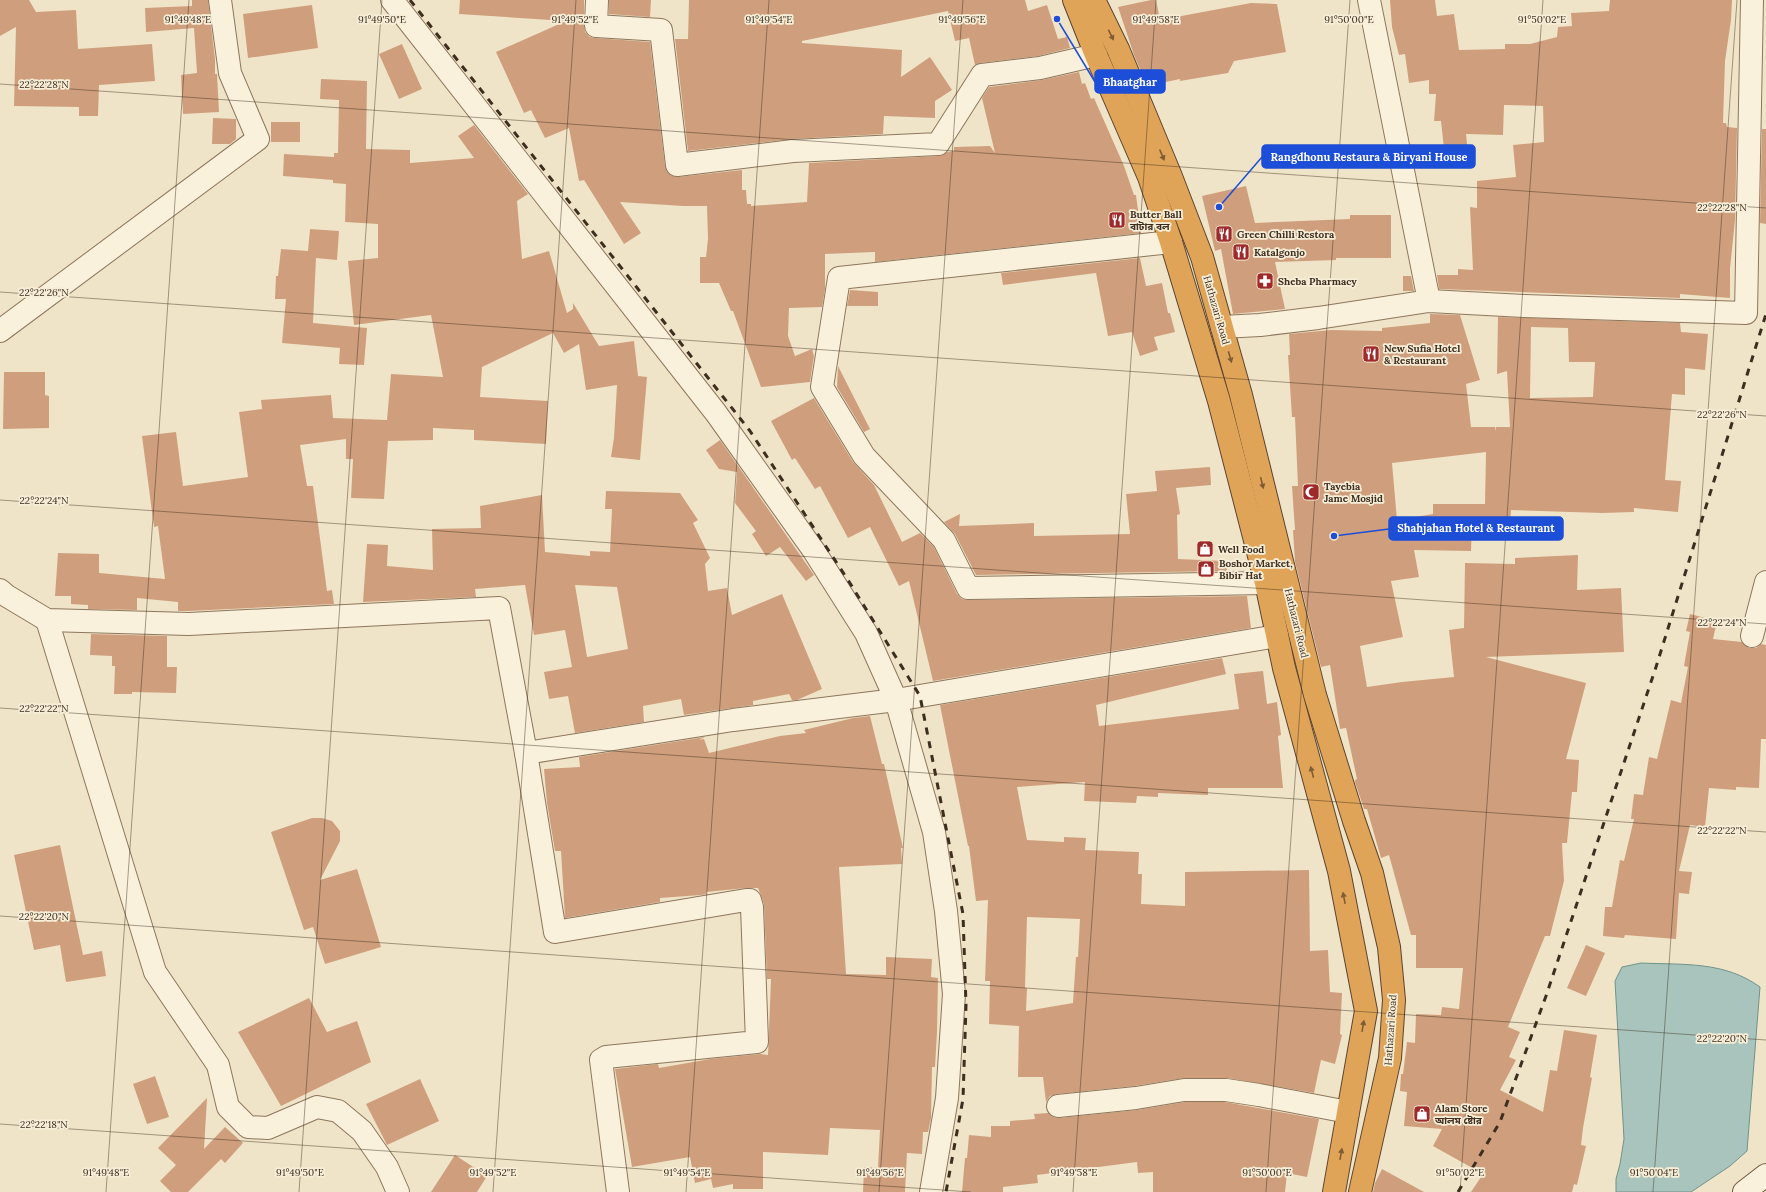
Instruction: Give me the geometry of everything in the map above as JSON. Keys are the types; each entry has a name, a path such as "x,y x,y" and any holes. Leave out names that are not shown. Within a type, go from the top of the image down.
{"highway":[{"name":"Hathazari Road","path":"1090,0 1096,55 1150,178 1220,401 1266,583 1284,668 1339,871 1366,1011 1334,1192"},
{"name":"Hathazari Road","path":"1090,0 1118,49 1170,174 1202,257 1241,395 1315,695 1354,821 1372,873 1389,947 1394,1000 1390,1058 1360,1192"}],"street":[{"path":"0,331 258,139 230,73 220,0"},
{"path":"392,0 716,413 814,551 866,633 896,700 934,832 946,911 954,994 947,1098 931,1192"},
{"path":"597,0 596,26 661,30 677,165 793,151 938,144 982,75 1040,68 1096,55"},
{"path":"1369,0 1429,301"},
{"path":"1222,327 1260,325 1318,318 1429,301 1524,306 1746,313 1752,0"},
{"path":"1171,242 839,278 822,387 864,456 944,540 968,588 1266,583"},
{"path":"1752,636 1766,582"},
{"path":"0,590 7,596 48,620 189,624 498,608 526,753 555,932 746,900 750,900 752,907 756,1042 606,1057 601,1060 600,1066 618,1192"},
{"path":"48,620 155,972 218,1065 228,1107 248,1128 268,1128 317,1107 338,1111 362,1131 387,1167 398,1192"},
{"path":"526,753 733,720 896,700 1277,636"},
{"path":"1058,1106 1136,1098 1184,1090 1226,1090 1267,1096 1348,1112"},
{"path":"1744,1192 1766,1175"}],"water":[{"path":"1641,963 1703,966 1718,969 1746,979 1760,987 1747,1151 1730,1166 1691,1192 1616,1192 1616,1179 1624,1139 1615,981 1622,967"}],"building":[{"path":"0,0 29,0 36,12 76,10 78,49 152,44 155,81 99,85 98,116 79,116 79,107 14,106 16,27 0,36"},
{"path":"192,0 208,0 215,59 215,74 217,74 219,112 183,114 181,75 197,73 194,28 146,32 145,8 192,6"},
{"path":"460,0 584,0 584,26 585,32 590,37 650,42 665,166 667,172 672,176 678,177 742,170 742,190 746,190 747,204 751,204 751,206 807,202 809,163 939,156 947,152 954,151 954,147 990,146 995,153 982,98 989,87 1042,80 1079,72 1082,84 1085,83 1091,99 1094,98 1124,166 1134,195 1136,195 1141,233 875,262 875,252 825,254 825,289 822,307 789,308 788,336 795,356 812,349 814,356 810,382 761,387 733,311 731,311 719,283 700,283 700,257 706,257 708,239 707,206 620,202 641,233 624,244 584,180 579,181 569,128 545,138 531,110 524,113 496,52 566,21 459,14"},
{"path":"609,0 651,0 650,17 609,14"},
{"path":"689,0 1025,0 1028,11 1047,5 1058,39 1067,37 1070,48 1038,56 980,63 975,65 969,38 955,41 948,11 802,41 802,43 902,50 901,77 930,57 952,90 935,101 935,118 884,116 883,134 792,139 688,151 675,39 688,39"},
{"path":"1156,0 1160,20 1251,3 1277,4 1286,52 1234,61 1228,73 1180,81 1180,79 1147,86 1134,55 1118,7"},
{"path":"1390,0 1435,0 1437,16 1454,14 1459,50 1505,49 1505,44 1530,44 1557,37 1558,27 1572,26 1571,13 1609,11 1610,0 1732,0 1731,20 1725,61 1723,123 1726,123 1727,127 1737,128 1735,220 1730,268 1730,298 1680,294 1680,298 1439,289 1437,275 1458,275 1458,269 1473,270 1470,207 1477,208 1477,181 1516,177 1513,145 1544,142 1543,106 1504,105 1503,135 1466,134 1469,164 1446,167 1441,121 1434,121 1436,94 1429,94 1429,80 1409,83 1405,54 1399,55 1392,27"},
{"path":"312,5 318,48 248,58 243,14"},
{"path":"402,44 422,89 399,99 379,54"},
{"path":"321,79 367,81 366,149 410,150 410,163 474,158 458,136 474,125 528,194 517,201 522,259 549,251 567,313 573,309 573,303 599,346 634,341 638,376 647,377 640,460 611,457 614,438 617,385 586,390 579,344 564,353 553,333 482,367 480,397 548,401 546,444 474,440 474,430 433,428 433,440 388,441 384,499 351,498 353,459 346,459 346,439 300,445 307,486 313,486 327,591 332,590 334,604 178,611 178,602 137,598 137,610 88,609 88,605 71,604 71,596 55,596 58,553 99,554 99,573 165,579 158,526 154,527 142,436 176,432 183,486 248,477 239,412 262,409 261,400 331,395 333,418 387,420 391,374 443,377 431,315 354,325 348,261 378,258 378,224 345,222 346,184 333,183 333,180 283,176 284,154 334,157 334,153 338,153 339,100 320,99"},
{"path":"213,118 236,119 236,139 230,144 212,144"},
{"path":"271,122 300,122 300,142 271,142"},
{"path":"1762,129 1766,129 1766,224 1760,223"},
{"path":"1246,186 1255,223 1350,219 1350,215 1391,215 1391,258 1336,258 1336,260 1275,262 1285,309 1233,314 1221,249 1215,251 1202,196"},
{"path":"310,229 339,231 337,260 316,258 313,323 367,328 364,365 339,364 340,348 282,343 286,299 275,299 276,276 278,276 281,249 308,251"},
{"path":"1140,258 1146,286 1162,283 1168,313 1170,313 1175,332 1154,337 1158,350 1140,356 1132,332 1108,336 1096,273 1003,285 1001,273"},
{"path":"1403,276 1411,276 1414,291 1403,291"},
{"path":"850,290 878,292 878,306 847,306"},
{"path":"1430,314 1460,315 1480,380 1466,384 1471,427 1495,427 1496,431 1496,427 1510,427 1507,371 1497,374 1498,317 1680,323 1681,332 1708,334 1705,370 1685,368 1685,395 1672,394 1665,480 1681,481 1678,512 1634,508 1634,512 1602,513 1511,510 1510,524 1472,522 1471,551 1414,550 1419,577 1391,581 1403,637 1360,646 1367,687 1454,677 1449,630 1464,628 1465,563 1515,564 1515,558 1578,555 1577,590 1621,588 1624,652 1486,657 1586,683 1566,759 1579,760 1577,792 1572,792 1567,843 1562,843 1564,881 1550,936 1545,936 1508,1027 1520,1032 1509,1057 1516,1060 1500,1090 1543,1112 1550,1070 1557,1071 1564,1030 1597,1035 1590,1077 1592,1078 1581,1145 1586,1146 1577,1185 1574,1184 1572,1192 1471,1192 1483,1174 1433,1146 1442,1129 1404,1126 1407,1092 1400,1091 1401,1074 1403,1074 1407,1042 1415,1043 1416,1014 1441,1015 1442,1007 1459,1009 1463,968 1416,968 1416,935 1411,935 1389,855 1381,858 1367,809 1364,809 1355,782 1357,779 1346,728 1340,729 1330,665 1321,667 1295,562 1293,530 1295,530 1292,486 1298,486 1295,417 1292,417 1288,355 1290,355 1289,334 1331,330 1382,331 1382,328 1430,323","holes":["1531,327 1568,328 1569,362 1595,362 1593,397 1530,398","1486,452 1485,504 1433,504 1433,514 1397,520 1392,463"]},
{"path":"838,366 870,429 864,432 837,387"},
{"path":"4,372 45,372 45,395 49,396 49,428 3,429"},
{"path":"814,398 853,462 874,485 902,542 920,533 934,547 957,594 962,599 1247,596 1251,628 933,681 909,581 899,586 870,527 848,538 820,486 815,489 795,458 792,460 771,421"},
{"path":"720,440 814,575 806,581 780,547 766,556 752,534 756,531 735,503 737,472 719,469 706,450"},
{"path":"1210,467 1211,485 1176,488 1180,514 1177,515 1178,559 1226,561 1227,571 976,575 955,534 944,522 960,514 959,526 1034,523 1034,536 1130,534 1126,494 1157,491 1155,471"},
{"path":"606,491 680,493 698,520 693,523 710,558 705,564 708,591 727,588 732,615 782,594 822,689 797,700 792,700 789,694 753,701 753,705 684,715 681,699 643,706 644,722 575,733 568,696 549,699 544,672 572,667 565,630 534,635 525,585 475,589 476,597 363,602 367,544 388,545 387,566 433,570 432,529 481,528 480,506 542,495 545,552 590,556 590,551 610,552 612,509 605,509","holes":["575,585 617,587 628,649 587,657"]},
{"path":"1690,614 1717,621 1713,639 1742,642 1749,648 1756,648 1761,644 1766,645 1766,739 1761,739 1759,788 1736,787 1736,790 1709,788 1705,827 1690,825 1679,871 1692,872 1689,894 1679,893 1676,939 1625,935 1624,938 1603,936 1605,907 1612,907 1620,860 1624,861 1634,819 1631,819 1634,794 1643,795 1649,757 1657,759 1671,700 1681,703 1688,667 1684,666 1690,632 1686,631"},
{"path":"91,634 167,636 167,667 177,667 176,693 132,692 132,694 114,694 115,666 112,666 112,656 90,655"},
{"path":"1222,658 1226,674 1096,705 1099,726 1239,709 1234,674 1263,671 1267,704 1277,702 1281,735 1278,736 1283,788 1208,788 1208,795 1158,793 1158,797 1137,796 1136,803 1084,801 1085,782 1017,787 1027,840 1064,842 1064,837 1086,838 1085,850 1139,852 1138,874 1142,874 1141,904 1185,906 1185,872 1309,870 1310,951 1328,950 1330,992 1342,993 1340,1034 1342,1035 1335,1064 1321,1060 1314,1093 1228,1078 1184,1078 1134,1086 1057,1094 1050,1096 1046,1102 1043,1077 1018,1077 1019,1026 989,1024 990,981 985,981 988,900 976,901 969,846 940,705","holes":["1027,917 1080,919 1073,1003 1026,1011 1027,988 1025,988"]},
{"path":"870,716 882,764 884,764 903,848 901,848 902,864 839,867 846,974 886,975 886,957 932,959 931,977 938,978 937,1033 935,1067 932,1067 931,1118 928,1132 923,1132 922,1154 907,1153 905,1192 863,1192 864,1167 878,1168 880,1130 830,1128 828,1155 763,1152 763,1189 733,1189 733,1184 713,1188 711,1179 695,1183 690,1157 632,1167 615,1069 658,1064 659,1068 710,1059 760,1054 768,1055 771,979 767,979 764,904 758,888 746,888 706,892 707,894 701,895 660,898 660,902 565,918 561,851 555,851 547,803 544,769 580,767 579,757 705,737 699,740 704,739 709,753 780,736 806,733 804,730 853,718"},
{"path":"312,818 322,818 332,821 340,831 340,841 320,880 357,869 381,947 325,964 313,927 304,930 271,832"},
{"path":"60,845 83,955 102,951 106,976 66,982 60,945 34,950 14,855"},
{"path":"1586,945 1605,953 1586,996 1567,988"},
{"path":"309,998 327,1032 357,1021 371,1062 281,1106 238,1032"},
{"path":"155,1076 169,1117 147,1124 133,1084"},
{"path":"420,1079 439,1121 387,1145 366,1104"},
{"path":"207,1098 204,1149 225,1127 243,1143 225,1163 221,1159 188,1192 171,1192 160,1181 176,1165 158,1148"},
{"path":"1185,1102 1225,1102 1319,1119 1307,1177 1287,1173 1285,1192 1153,1192 1153,1172 1138,1173 1137,1162 1037,1175 1038,1183 1003,1187 1003,1192 962,1192 969,1135 991,1137 991,1126 1010,1126 1010,1121 1035,1119 1034,1114 1048,1113 1053,1117 1059,1118 1137,1110"},
{"path":"455,1155 487,1176 477,1192 431,1192"},
{"path":"1382,1169 1424,1192 1373,1192 1375,1183"}],"railway":[{"path":"410,0 750,431 848,580 920,696 963,914 966,1005 963,1099 946,1192"},
{"path":"1458,1192 1500,1122 1546,996 1656,667 1766,314"}],"place":[{"name":"Bhaatghar","path":"1057,19"},
{"name":"Rangdhonu Restaura & Biryani House","path":"1219,207"},
{"name":"Butter Ball বাটার বল","path":"1117,220"},
{"name":"Green Chilli Restora","path":"1224,234"},
{"name":"Katalgonjo","path":"1241,252"},
{"name":"Sheba Pharmacy","path":"1265,281"},
{"name":"New Sufia Hotel & Restaurant","path":"1371,354"},
{"name":"Tayebia Jame Mosjid","path":"1311,492"},
{"name":"Shahjahan Hotel & Restaurant","path":"1334,536"},
{"name":"Well Food","path":"1205,549"},
{"name":"Boshor Market, Bibir Hat","path":"1206,569"},
{"name":"Alam Store আলম ষ্টোর","path":"1422,1114"}]}
